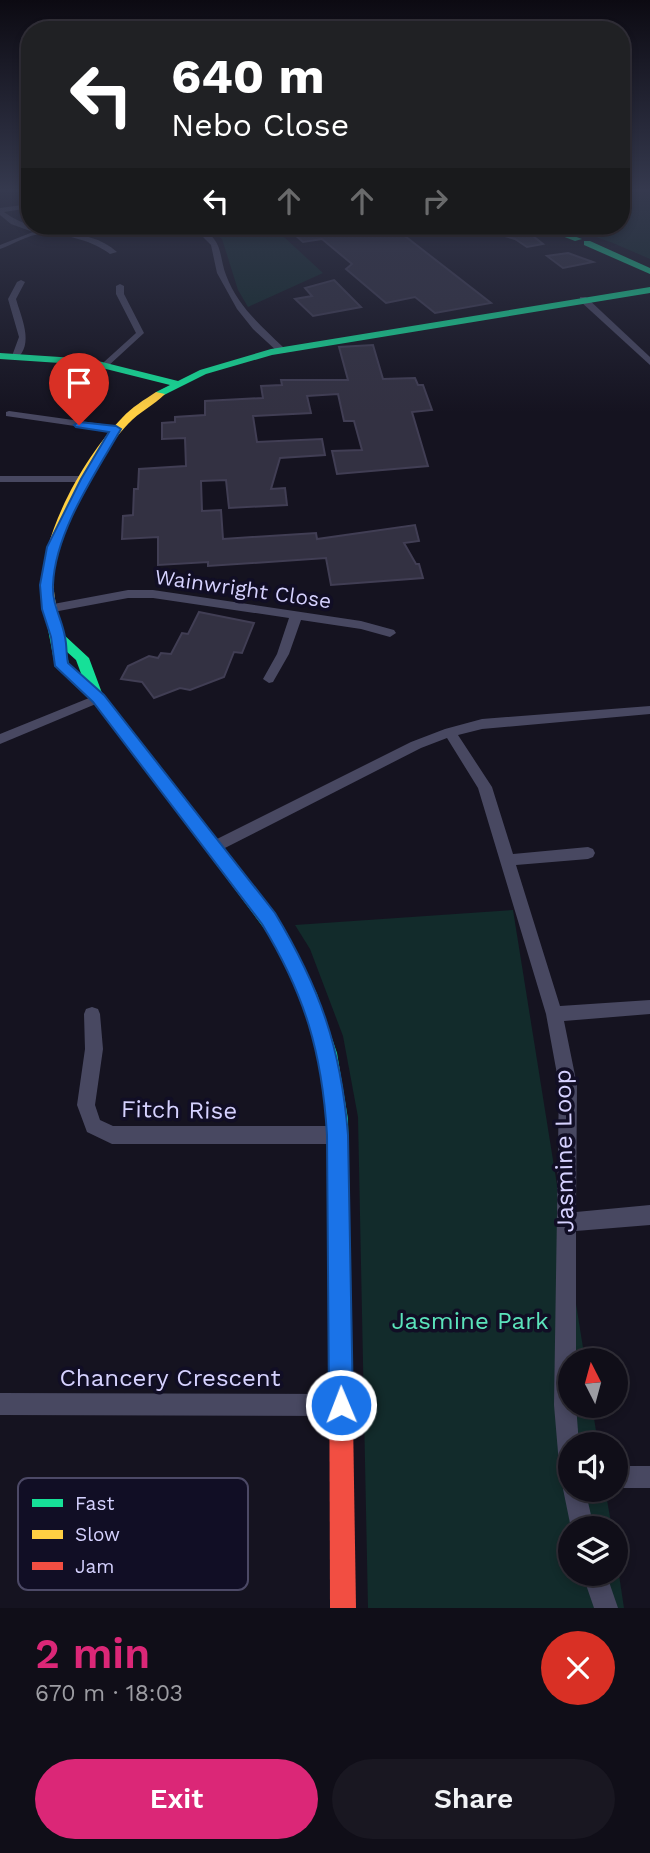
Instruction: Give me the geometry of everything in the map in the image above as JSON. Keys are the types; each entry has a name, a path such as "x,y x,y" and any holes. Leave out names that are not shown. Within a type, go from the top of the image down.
{"main road":[{"path":"633,263 650,271"},
{"path":"275,350 650,288"},
{"path":"343,1608 338,1135 335,1093 328,1056 302,977 268,919 99,698 62,666 58,637 48,609 47,578 53,547 86,479 116,429 142,406 177,384 216,367 275,350 650,288"},
{"path":"8,356 107,364 177,384"}],"street":[{"path":"220,263 224,281 245,314 275,350"},
{"path":"8,356 23,337 12,299 21,282"},
{"path":"107,364 140,333 120,294 120,286"},
{"path":"584,299 650,362"},
{"path":"9,414 116,429"},
{"path":"0,479 86,479"},
{"name":"Wainwright Close","path":"48,609 128,594 153,594 361,625 390,633"},
{"path":"269,679 282,654 296,616"},
{"path":"0,739 99,698"},
{"path":"214,847 416,745 450,732 482,724 650,710"},
{"name":"Jasmine Loop","path":"450,732 485,787 554,1014 568,1085 565,1405 567,1432"},
{"path":"506,860 589,853"},
{"path":"554,1014 650,1007"},
{"name":"Fitch Rise","path":"92,1014 94,1049 86,1105 93,1126 112,1135 338,1135"},
{"path":"566,1222 650,1215"},
{"name":"Chancery Crescent","path":"0,1404 341,1405"},
{"path":"628,1477 650,1477"},
{"path":"598,1586 606,1608"}],"green space":[{"path":"230,263 312,263 323,273 248,307 238,290"},
{"name":"Jasmine Park","path":"513,910 583,1348 558,1348 558,1418 594,1418 596,1432 558,1432 558,1502 607,1502 610,1516 558,1516 558,1586 621,1586 624,1608 368,1608 358,1117 343,1036 310,949 295,925"}],"building":[{"path":"440,263 491,303 435,313 415,297 386,303 346,269 352,264"},
{"path":"556,263 588,263 563,268"},
{"path":"334,280 361,307 313,316 295,299 312,296 305,288"},
{"path":"373,345 383,379 415,378 418,385 423,385 432,410 412,412 428,466 337,474 332,451 362,450 354,421 344,421 338,394 307,396 311,413 253,416 257,442 322,439 325,455 280,458 271,489 285,488 287,505 229,508 226,480 201,481 202,511 221,510 223,539 316,533 317,539 415,525 419,541 404,543 416,564 419,564 423,578 331,585 326,558 208,566 208,562 158,565 158,537 122,539 123,516 133,515 134,489 138,489 139,469 186,466 185,438 162,439 162,423 175,422 175,417 205,415 205,401 263,398 261,386 282,385 281,380 348,380 339,347"},
{"path":"199,612 254,623 242,653 234,652 224,677 190,690 180,688 154,698 142,682 121,679 128,666 149,656 158,658 161,653 171,654 182,633 188,634"}],"traffic: fast":[{"path":"632,263 650,271"},
{"path":"160,394 203,372 271,352 650,290"},
{"path":"0,356 90,362 177,384"},
{"path":"54,624 62,666 99,698 281,938 308,994 332,1073 338,1119 340,1292"},
{"path":"58,637 82,658 96,692"}],"traffic: slow":[{"path":"54,624 47,580 53,549 68,512 89,472 121,425 144,404 160,394"}],"traffic: jam":[{"path":"340,1292 343,1608"}],"route":[{"path":"79,425 116,429 86,479 53,547 48,570 48,609 58,637 58,654 62,666 99,698 268,919 292,957 311,998 328,1056 335,1093 338,1135 341,1405"}]}
